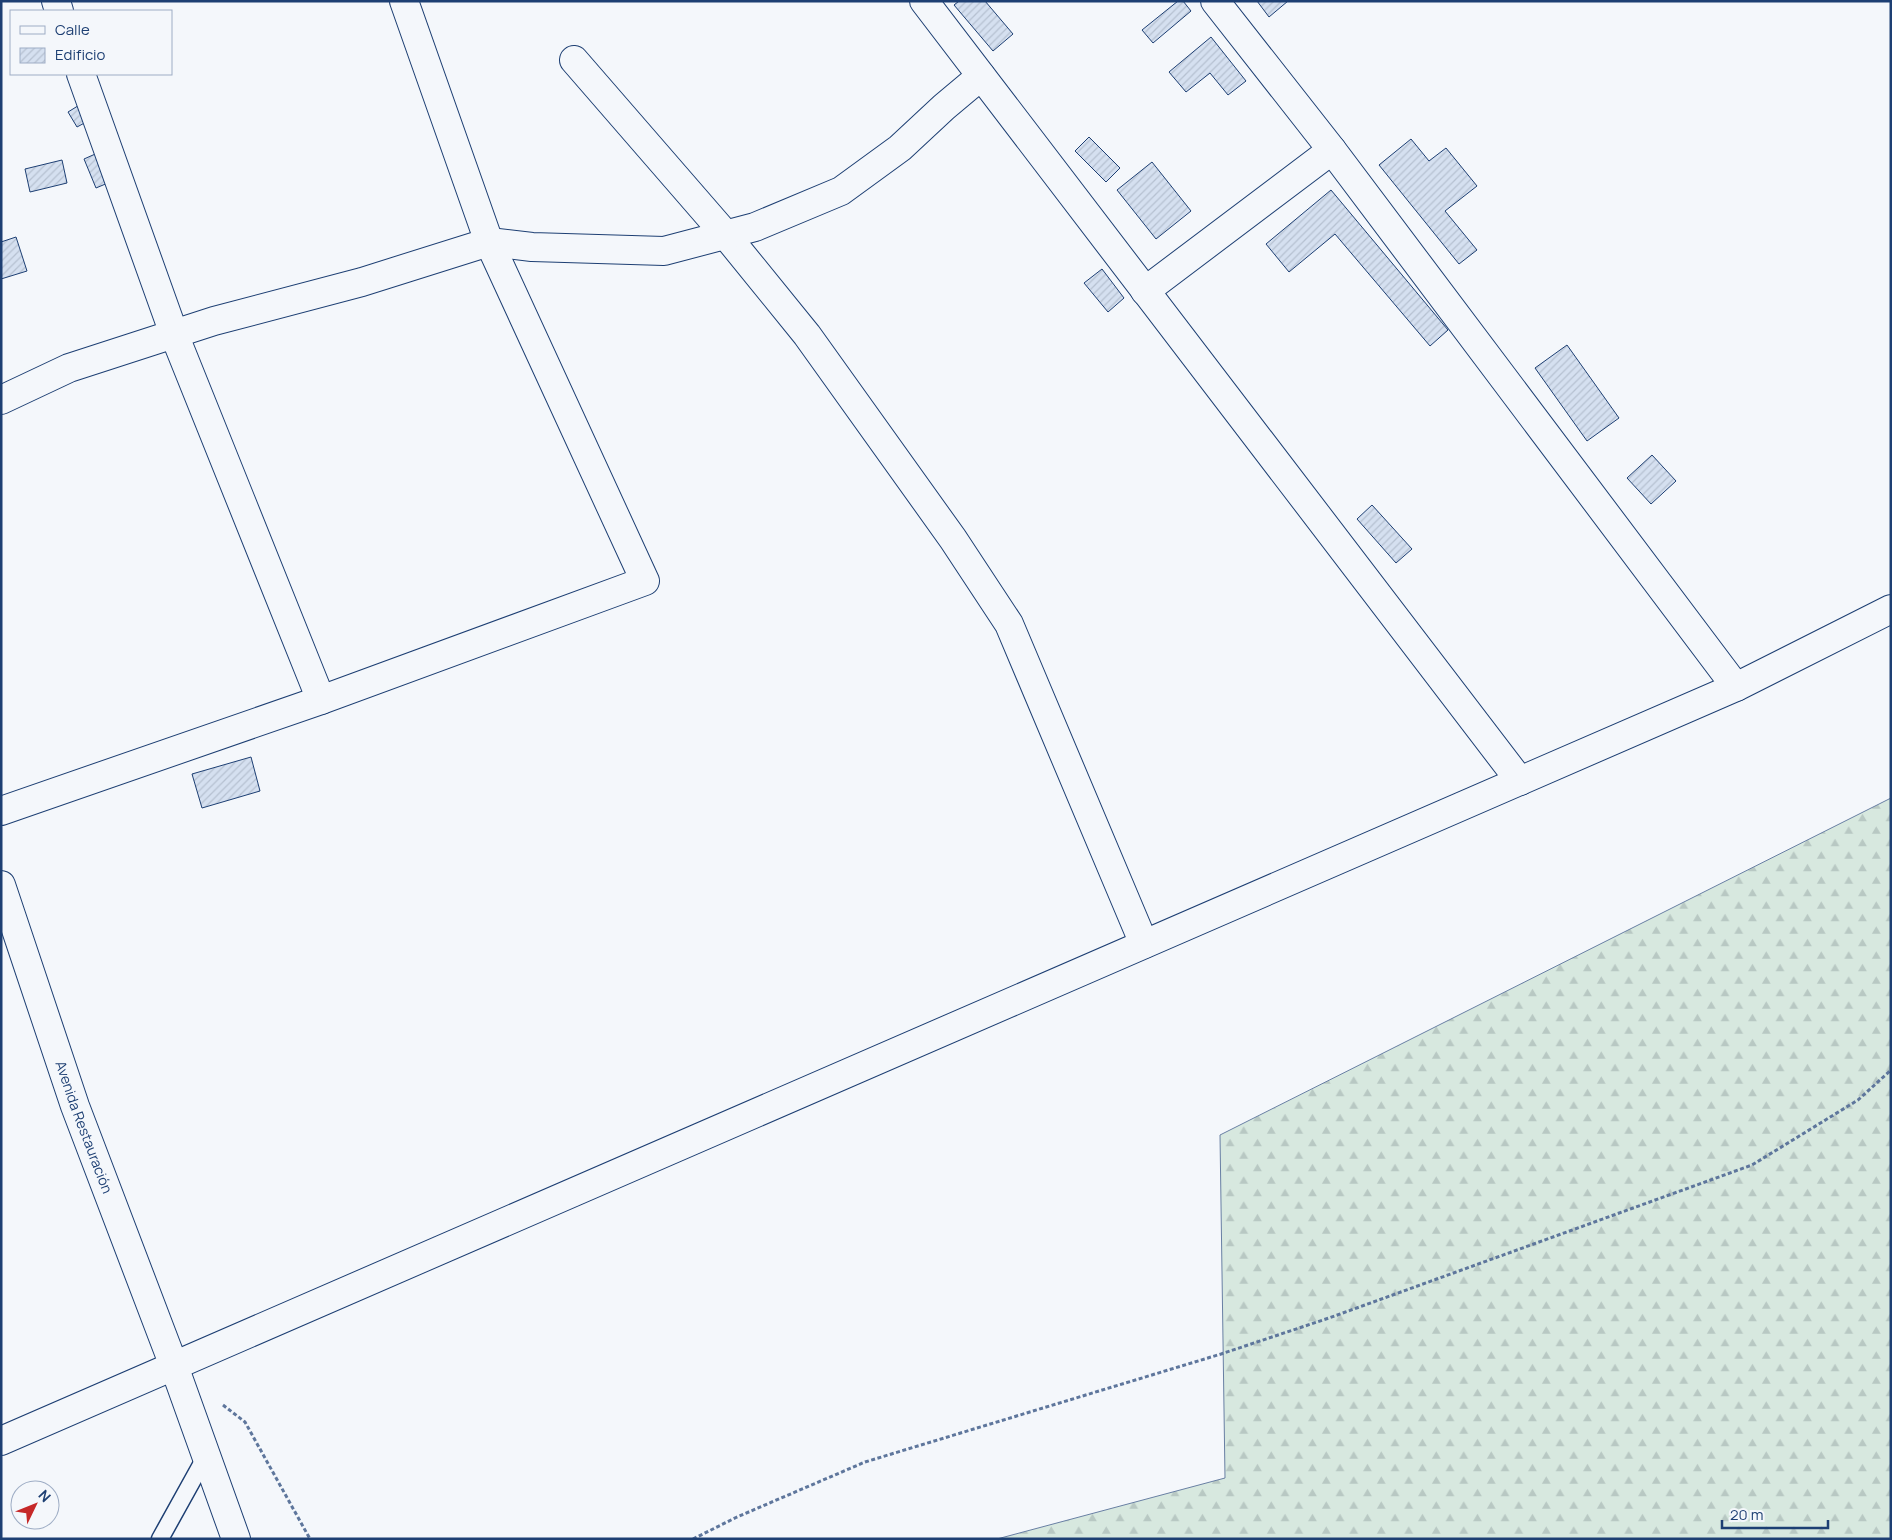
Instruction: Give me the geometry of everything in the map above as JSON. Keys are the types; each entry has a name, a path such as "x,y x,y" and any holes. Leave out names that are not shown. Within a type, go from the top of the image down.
{"street":[{"path":"1,811 320,700 645,581 489,242 404,1"},
{"path":"924,1 1520,781"},
{"path":"1215,1 1332,150 1736,687"},
{"path":"574,60 725,234 807,334 953,539 1008,624 1144,944"},
{"path":"81,75 174,334 320,700"},
{"path":"1,400 69,368 214,321 362,282 489,242 532,247 664,251 755,227 841,191 900,148 981,76"},
{"path":"1145,291 1332,150"},
{"path":"1,1441 1736,687 1891,609"},
{"name":"Avenida Restauración","path":"1,885 76,1106 174,1366 236,1539"}],"lane":[{"path":"160,1539 206,1456"}],"path":[{"path":"693,1539 737,1517 865,1462 1221,1354 1311,1324 1752,1165 1858,1100 1891,1070"},
{"path":"217,1400 245,1422 310,1539"}],"green space":[{"path":"1891,798 1891,1539 997,1539 1225,1478 1220,1135"}],"building":[{"path":"959,1 985,1 1013,34 993,51 954,5"},
{"path":"1178,1 1183,1 1191,11 1153,43 1142,30"},
{"path":"1257,1 1288,1 1269,17"},
{"path":"1211,37 1246,81 1228,95 1210,73 1186,92 1169,72"},
{"path":"81,104 90,120 77,127 68,112"},
{"path":"1089,137 1120,168 1106,182 1075,151"},
{"path":"1411,139 1429,161 1446,148 1477,186 1445,211 1477,250 1459,264 1379,165"},
{"path":"102,151 115,180 96,188 84,159"},
{"path":"62,160 67,183 30,192 25,169"},
{"path":"1152,162 1191,211 1156,239 1117,190"},
{"path":"1331,190 1448,330 1430,346 1335,234 1289,272 1266,244"},
{"path":"16,237 27,271 1,279 1,242"},
{"path":"1102,269 1124,298 1108,312 1084,283"},
{"path":"1567,345 1619,418 1587,441 1535,368"},
{"path":"1652,455 1676,481 1651,504 1627,478"},
{"path":"1372,505 1412,549 1396,563 1357,519"},
{"path":"251,757 260,791 202,808 192,774"}]}
